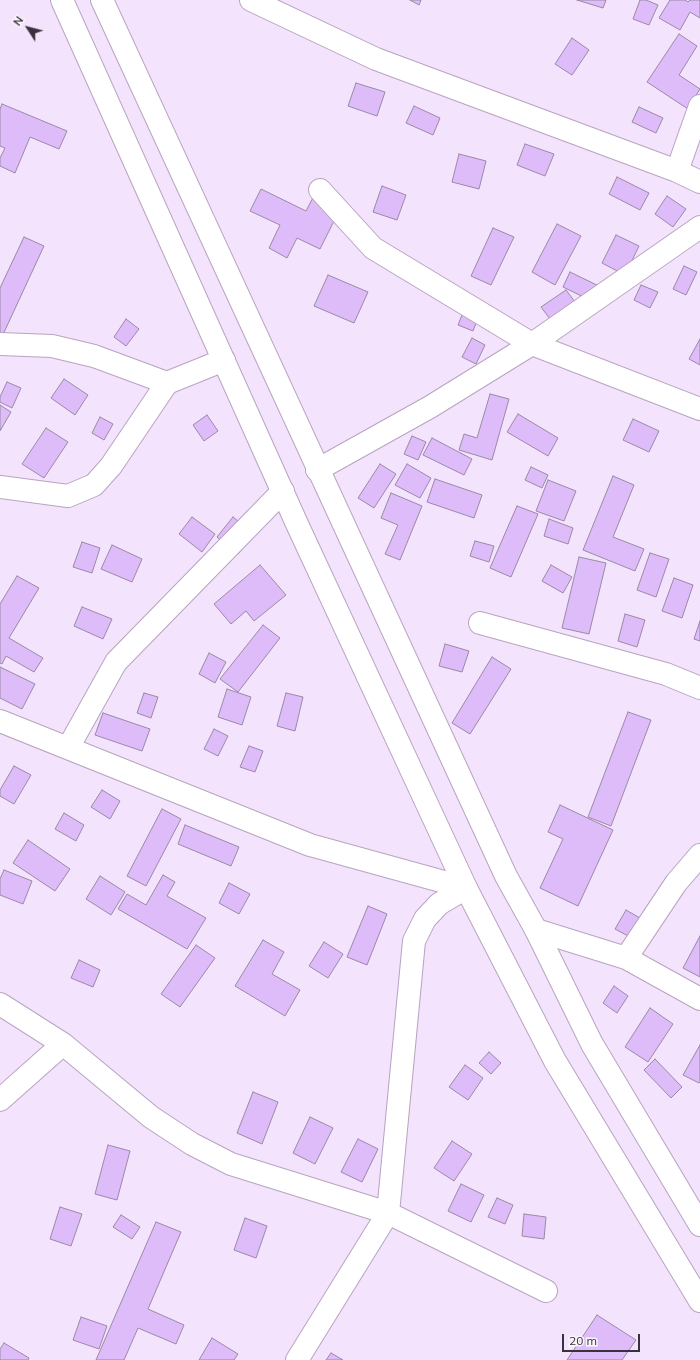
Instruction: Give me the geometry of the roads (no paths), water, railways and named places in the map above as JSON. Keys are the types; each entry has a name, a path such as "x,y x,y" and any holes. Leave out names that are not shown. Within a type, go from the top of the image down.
{"street":[{"path":"62,0 283,491 466,888 555,1061 700,1301"},
{"path":"102,0 317,470 506,876 536,930 592,1044 700,1225"},
{"path":"251,0 376,59 677,171 700,182"},
{"path":"677,171 700,106"},
{"path":"320,190 373,248 532,344 700,409"},
{"path":"317,470 430,407 532,344 700,226"},
{"path":"0,344 52,346 94,356 167,383"},
{"path":"0,487 68,496 94,485 111,466 167,383 224,360"},
{"path":"68,748 116,662 283,491"},
{"path":"480,623 666,674 700,688"},
{"path":"0,721 310,845 466,888"},
{"path":"626,958 676,883 700,855"},
{"path":"297,1360 388,1213 414,941 425,919 439,904 466,888"},
{"path":"536,930 626,958 700,999"},
{"path":"0,1004 63,1044 151,1117 192,1144 231,1164 388,1213 546,1291"},
{"path":"0,1100 63,1044"}]}
